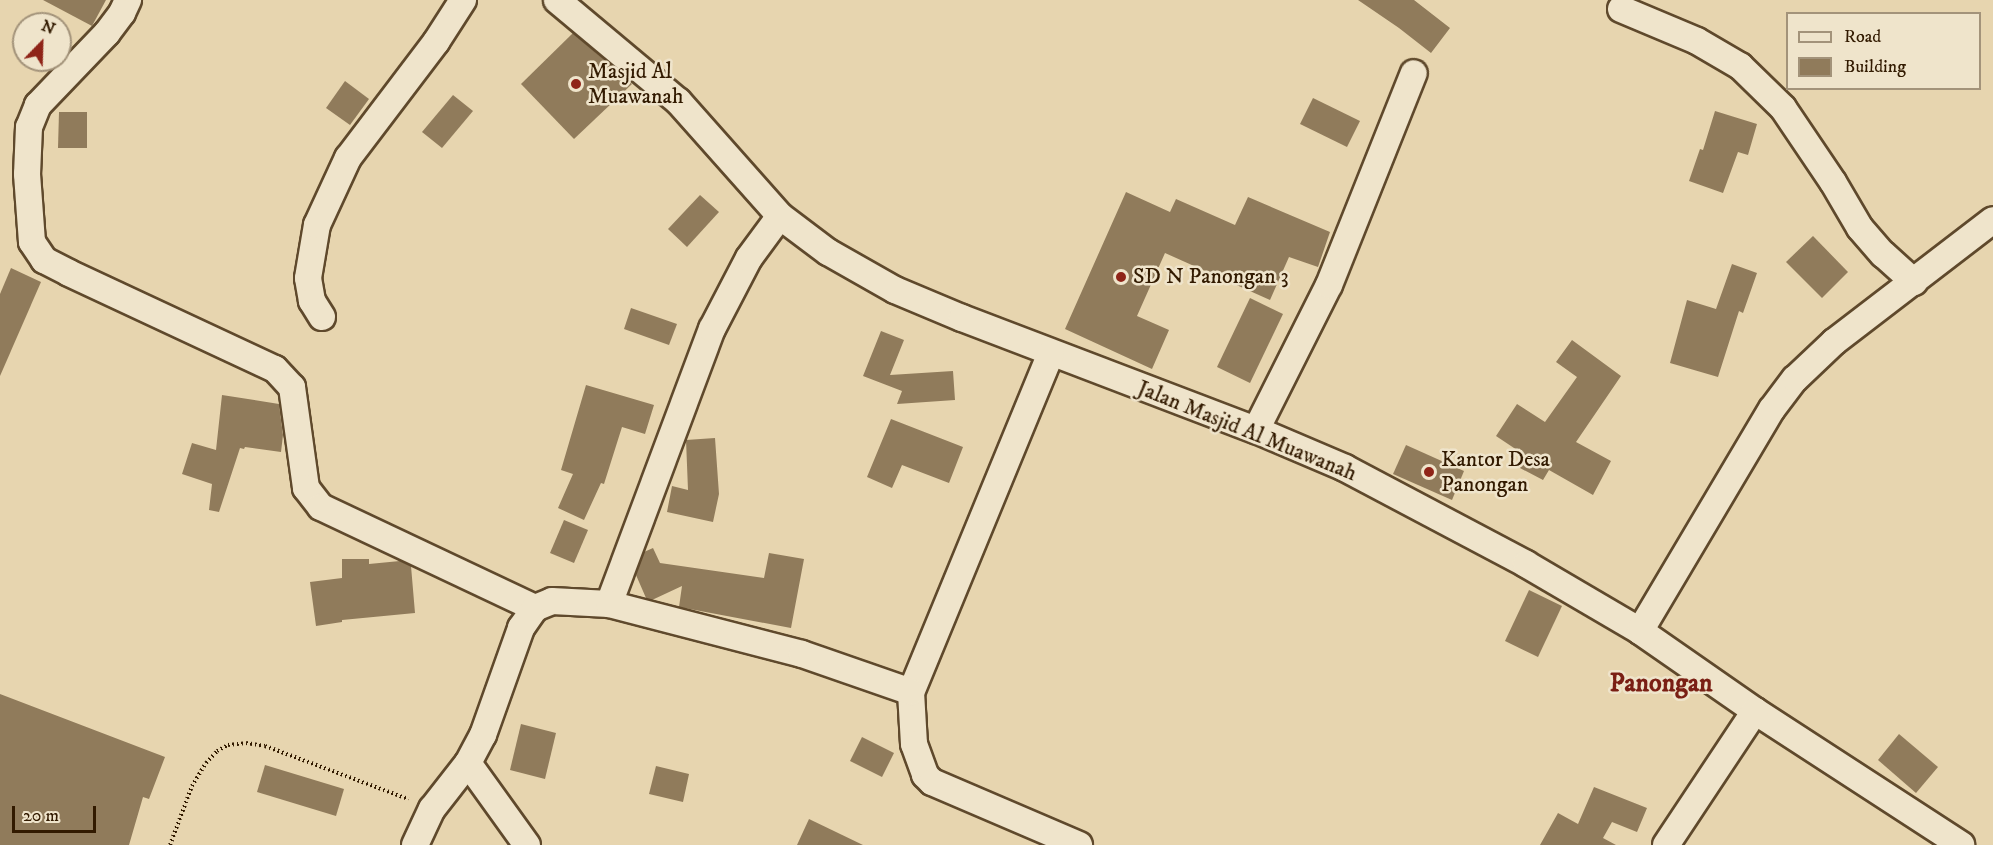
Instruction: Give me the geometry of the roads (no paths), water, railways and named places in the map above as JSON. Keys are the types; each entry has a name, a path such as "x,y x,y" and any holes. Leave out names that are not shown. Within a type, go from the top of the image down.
{"street":[{"path":"128,0 122,13 107,33 38,105 29,128 27,174 32,242 44,260 275,369 292,387 306,488 321,507 535,608"},
{"path":"322,317 312,301 308,279 317,225 348,158 436,42 463,0"},
{"name":"Jalan Masjid Al Muawanah","path":"557,0 678,101 780,216 828,252 895,290 1051,353 1256,430 1345,468 1526,564 1640,632 1755,711 1961,845"},
{"path":"1622,9 1697,41 1740,66 1783,108 1833,182 1860,228 1883,254 1914,282"},
{"path":"1256,430 1329,285 1414,73"},
{"path":"609,604 712,328 749,258 780,216"},
{"path":"1640,632 1772,409 1795,379 1834,342 1993,220"},
{"path":"1051,353 911,692 914,744 925,775 932,782 1078,845"},
{"path":"415,845 432,808 468,764 483,735 521,628 535,608 552,601 609,604 802,654 911,692"},
{"path":"1665,845 1755,711"},
{"path":"468,764 527,845"}],"place":[{"name":"Masjid Al Muawanah","path":"576,84"},
{"name":"SD N Panongan 3","path":"1121,277"},
{"name":"Kantor Desa Panongan","path":"1429,472"}],"district":[{"name":"Panongan","path":"1661,684"}]}
